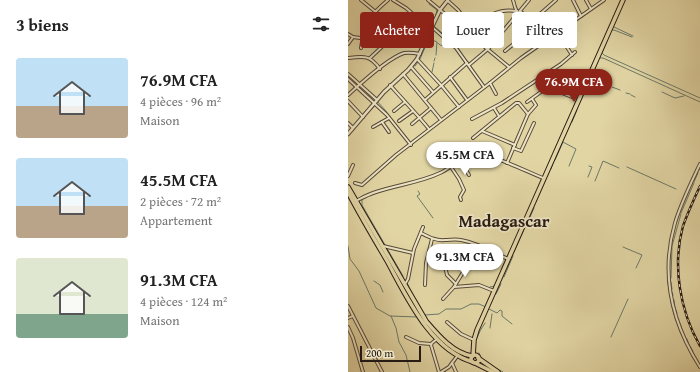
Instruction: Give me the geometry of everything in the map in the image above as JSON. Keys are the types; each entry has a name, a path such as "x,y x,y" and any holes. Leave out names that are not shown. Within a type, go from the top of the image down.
{"main road":[{"path":"474,363 471,360 477,330 544,179 587,75 623,0"},
{"path":"348,187 411,304 423,323 437,339 453,350 463,354 472,356 475,355 498,372"},
{"path":"348,192 382,246 426,322 458,355 487,371 493,372"},
{"path":"474,342 478,358 478,361 474,363"}],"street":[{"path":"361,0 375,12 388,0"},
{"path":"394,0 410,12"},
{"path":"428,0 509,67"},
{"path":"434,21 440,10 448,0 474,30 483,20 497,12 506,10 517,12 520,11 529,0"},
{"path":"514,0 517,12"},
{"path":"542,12 556,0"},
{"path":"573,0 581,16"},
{"path":"586,0 591,9"},
{"path":"577,19 604,0"},
{"path":"425,100 450,77 488,49 512,18"},
{"path":"434,29 454,45 484,87"},
{"path":"348,34 353,37 360,38"},
{"path":"348,44 353,37"},
{"path":"505,51 512,45"},
{"path":"370,58 380,48"},
{"path":"348,134 376,101 411,66 417,59 422,48"},
{"path":"356,183 362,184 441,120 535,48"},
{"path":"567,48 572,55"},
{"path":"348,95 390,61 405,53 411,52 420,54"},
{"path":"472,119 494,108 561,64 575,52"},
{"path":"348,58 370,58 380,69"},
{"path":"417,59 459,107"},
{"path":"411,66 433,92"},
{"path":"527,102 532,99 553,83 570,71 587,75 575,95 572,97 562,93 553,83"},
{"path":"348,74 376,101 410,145"},
{"path":"403,74 441,120"},
{"path":"450,77 467,100"},
{"path":"348,79 359,86 376,101"},
{"path":"490,83 496,94"},
{"path":"390,86 420,117 429,130"},
{"path":"507,163 528,114 536,105 532,99"},
{"path":"348,101 362,117"},
{"path":"394,111 405,102"},
{"path":"473,138 517,102 528,114"},
{"path":"412,124 431,108"},
{"path":"494,108 499,116"},
{"path":"399,121 413,111"},
{"path":"373,127 389,118"},
{"path":"382,122 389,132"},
{"path":"348,123 353,128"},
{"path":"513,148 520,151 534,123"},
{"path":"482,131 515,145"},
{"path":"355,202 375,193 432,176 451,167 468,155 480,154 507,163 544,179"},
{"path":"460,160 469,175"},
{"path":"700,164 674,229 670,251 669,281 670,294 679,328 700,367"},
{"path":"348,176 353,165"},
{"path":"451,167 464,190 460,197 461,200"},
{"path":"404,284 408,279 413,253 424,227"},
{"path":"421,233 441,240 462,240 508,259"},
{"path":"425,285 426,263 432,238"},
{"path":"382,246 413,253"},
{"path":"443,299 454,287 479,246"},
{"path":"445,266 447,275 456,284"},
{"path":"454,287 479,285 494,291"},
{"path":"348,306 382,372"},
{"path":"348,318 353,316"},
{"path":"447,322 458,332 474,342"},
{"path":"348,327 353,338 363,372"},
{"path":"406,337 419,343 431,344 437,339"},
{"path":"431,344 440,372 452,363 458,355"},
{"path":"452,363 456,372"}],"waterway":[{"path":"613,26 625,0"},
{"path":"429,4 437,10 436,15"},
{"path":"435,27 457,46 467,63"},
{"path":"614,27 633,36"},
{"path":"612,30 632,37"},
{"path":"611,31 602,53 604,55 700,98"},
{"path":"434,41 437,42 436,55"},
{"path":"438,43 442,46"},
{"path":"420,59 425,48"},
{"path":"592,76 599,58"},
{"path":"600,58 603,58 700,102"},
{"path":"415,66 418,62"},
{"path":"432,72 434,63"},
{"path":"577,108 589,82"},
{"path":"360,86 373,98"},
{"path":"612,87 620,90"},
{"path":"662,92 675,98 684,96"},
{"path":"626,93 630,94"},
{"path":"631,95 635,97"},
{"path":"377,101 390,117"},
{"path":"371,110 375,105 378,105"},
{"path":"572,122 577,110"},
{"path":"567,131 570,124"},
{"path":"555,160 563,142 576,149 569,166"},
{"path":"595,181 603,161 619,168"},
{"path":"551,169 553,163"},
{"path":"588,177 592,167 589,166"},
{"path":"627,167 676,189"},
{"path":"694,182 698,173"},
{"path":"681,213 694,183"},
{"path":"418,191 420,194 417,196 433,218"},
{"path":"348,196 350,200"},
{"path":"362,200 362,205 403,276"},
{"path":"530,217 534,208"},
{"path":"671,278 672,246 681,214"},
{"path":"514,252 526,225"},
{"path":"348,246 350,259 359,271 376,308 390,316 417,317"},
{"path":"623,247 642,255 636,268"},
{"path":"504,277 513,256"},
{"path":"668,268 668,277"},
{"path":"406,280 409,287"},
{"path":"374,281 380,285 383,292"},
{"path":"668,282 669,290"},
{"path":"671,282 672,289"},
{"path":"496,294 501,284"},
{"path":"490,287 495,286"},
{"path":"410,289 414,297"},
{"path":"670,295 671,303"},
{"path":"611,337 628,299"},
{"path":"674,300 675,308"},
{"path":"417,302 420,307"},
{"path":"425,315 439,314 446,309 461,309 471,304 479,304 486,307"},
{"path":"672,306 674,315"},
{"path":"489,309 497,313 500,310 502,311 502,316 512,324"},
{"path":"490,328 492,314"},
{"path":"391,316 396,328 399,342 406,355 410,372"},
{"path":"357,321 362,331"},
{"path":"679,322 681,326"},
{"path":"477,338 485,323"},
{"path":"681,327 684,334"},
{"path":"679,329 688,347"},
{"path":"687,339 689,345"},
{"path":"690,346 693,351"},
{"path":"479,353 482,360"},
{"path":"455,362 457,358 461,359"},
{"path":"461,360 477,366"},
{"path":"447,370 453,363"},
{"path":"497,369 503,372"}],"railway":[{"path":"700,186 683,226 678,257 678,272 683,303 687,318 700,346"}],"district":[{"name":"Madagascar","path":"504,220"}]}
